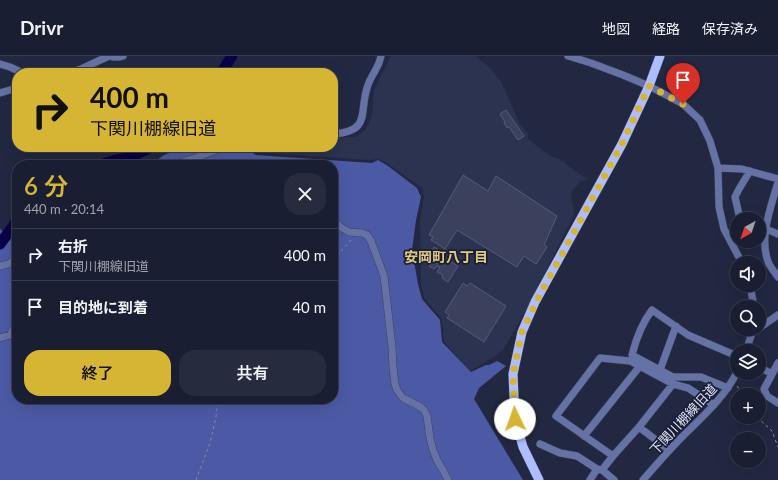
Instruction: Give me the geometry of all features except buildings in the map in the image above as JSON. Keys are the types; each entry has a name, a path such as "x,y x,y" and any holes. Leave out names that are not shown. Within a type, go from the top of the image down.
{"main road":[{"path":"539,480 523,447 515,419 513,374 522,332 536,302 622,144 649,86 660,56"}],"street":[{"path":"83,68 109,56"},
{"path":"113,56 123,56"},
{"path":"338,133 351,131 361,121 366,88 382,56"},
{"path":"568,56 591,63 649,86 683,104 700,120 710,141 718,168 719,207 724,229 738,256"},
{"path":"0,64 12,68"},
{"path":"0,93 12,89"},
{"path":"188,160 211,152"},
{"path":"718,168 742,169 778,179"},
{"path":"739,212 736,197 750,171"},
{"path":"766,225 778,182"},
{"path":"338,224 349,232 367,235 370,238 384,276 395,384 397,390 403,398 424,410 427,416 433,450 448,480"},
{"path":"766,228 778,234"},
{"path":"765,248 769,264 778,277"},
{"path":"0,266 12,262"},
{"path":"728,388 701,377 673,377 632,355 636,340 652,310 688,335 730,353"},
{"path":"766,323 778,315"},
{"path":"660,370 676,326"},
{"path":"0,338 10,335 12,331"},
{"path":"613,456 556,416 600,358 630,361 673,384 688,388 714,405"},
{"path":"778,363 764,390 767,396 778,403"},
{"path":"584,436 640,366"},
{"path":"766,371 772,374"},
{"name":"下関川棚線旧道","path":"644,480 669,450 714,405 732,382"},
{"path":"590,480 639,427 673,384"},
{"path":"639,427 669,450"},
{"path":"540,444 560,453 577,456 600,469 614,480"}],"path":[{"path":"338,254 357,233"},
{"path":"732,382 739,388"},
{"path":"196,480 210,443 217,404"},
{"path":"765,424 772,431 778,447"}],"shaded area":[{"path":"391,56 475,56 488,66 501,81 519,123 529,135 527,138 551,156 563,161 573,170 589,180 580,181 571,193 574,215 535,294 503,350 470,371 444,342 442,319 424,298 421,285 420,221 424,197 422,188 387,163 378,159 369,160 253,152 338,152 338,138 357,137 366,129 372,116 374,90"},
{"path":"172,152 251,152 256,155 328,160 157,160"},
{"path":"378,160 417,188 421,197 412,250 422,299 440,320 442,342 471,372 497,361 506,366 479,388 474,399 523,480 0,480 0,228 11,237 12,235 12,404 338,404 338,161 372,163"}],"waterway":[{"path":"224,68 232,56"},
{"path":"119,160 141,152"},
{"path":"0,244 12,228"}],"district":[{"name":"安岡町八丁目","path":"446,257"}],"route":[{"path":"515,419 513,374 522,332 536,302 622,144 649,86 683,104"}]}
